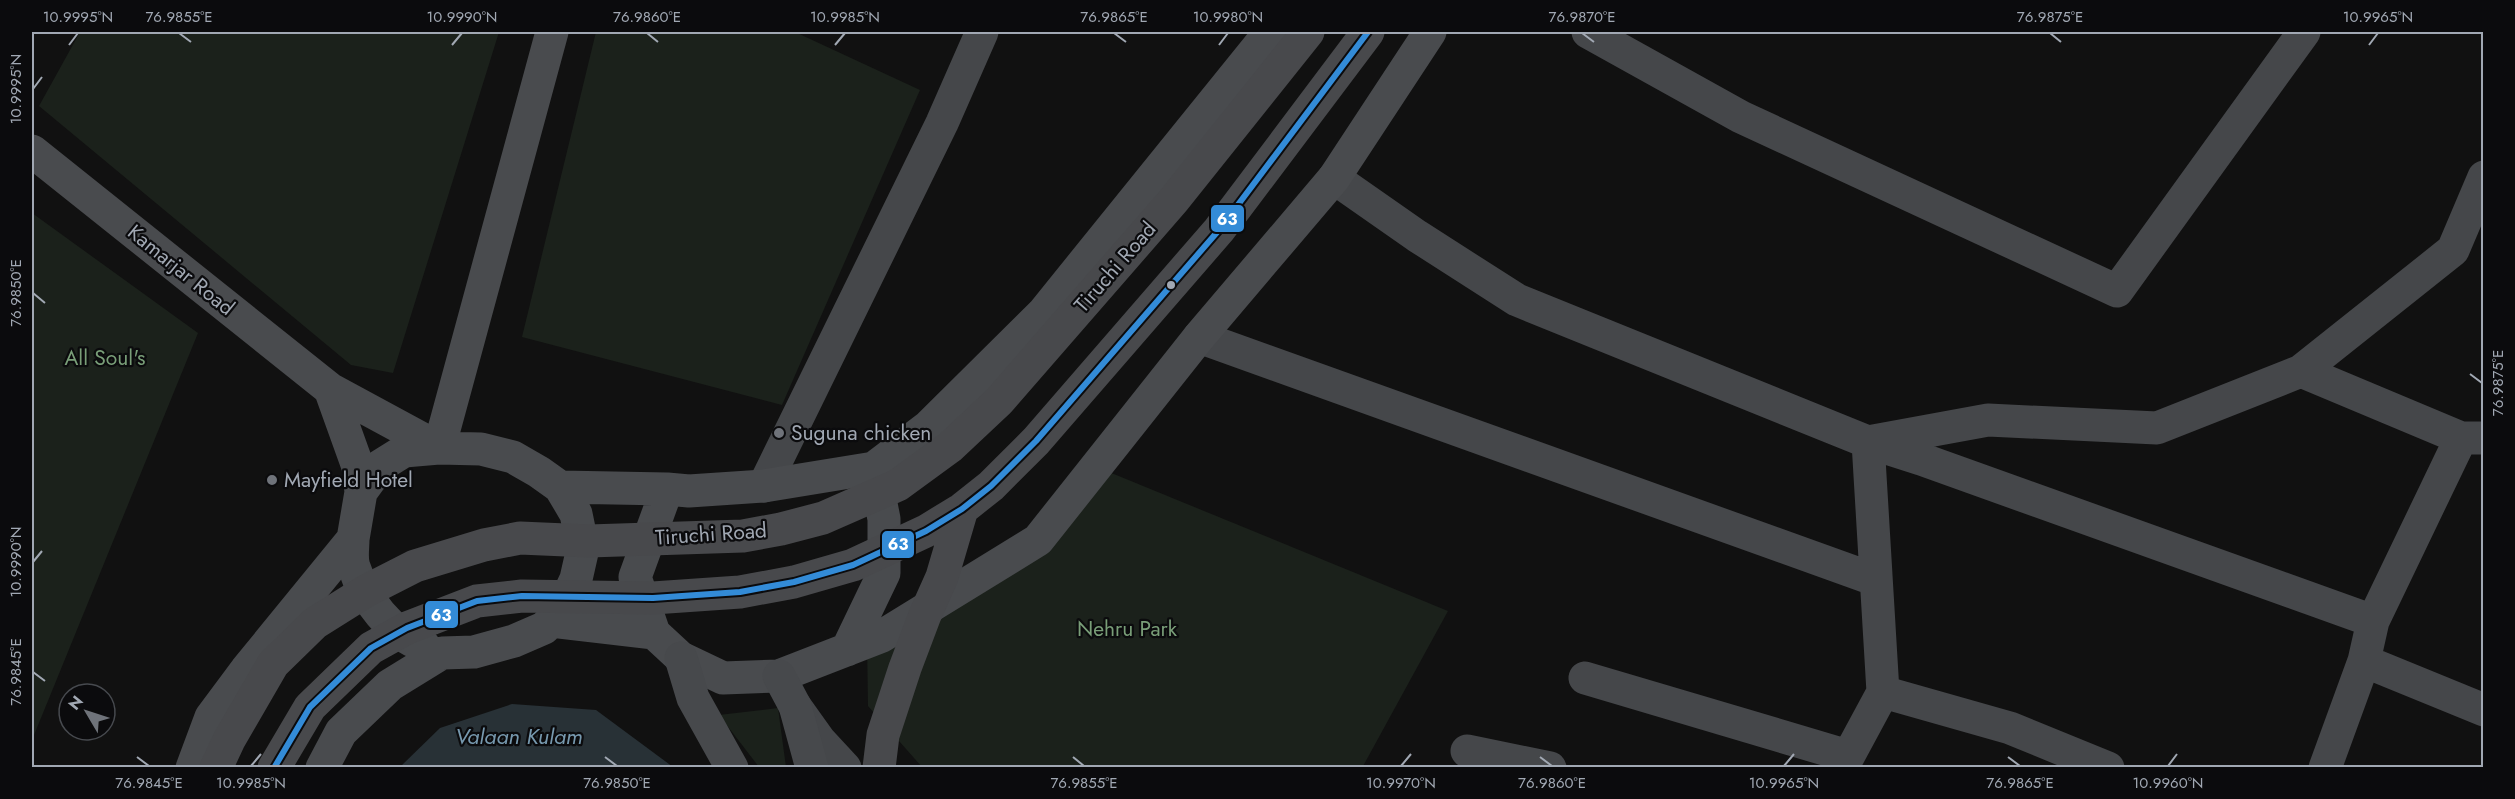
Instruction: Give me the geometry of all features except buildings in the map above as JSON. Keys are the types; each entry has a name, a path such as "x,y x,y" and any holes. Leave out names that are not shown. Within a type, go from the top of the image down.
{"highway":[{"name":"Tiruchi Road","path":"216,768 229,740 273,664 315,623 366,591 415,566 484,545 520,538 589,541 743,536 824,518 898,485 950,447 999,401 1173,201 1308,32"},
{"path":"274,768 310,707 371,648 407,628 477,601 522,596 579,599 653,598 740,592 794,582 853,565 926,531 962,509 991,486 1036,441 1219,230 1368,32"},
{"path":"879,768 884,735 905,668 942,577 962,509"}],"main road":[{"path":"681,658 693,698 732,768"},
{"path":"779,676 795,706 812,768"}],"street":[{"path":"439,448 552,32"},
{"path":"764,486 942,123 982,32"},
{"path":"560,487 689,491 764,486 874,468 928,427 1043,313 1270,32"},
{"path":"667,489 635,577 654,633 681,658 723,678 779,676 882,636 1038,540 1199,337 1334,178 1430,32"},
{"path":"1588,32 1742,117 2117,291 2304,32"},
{"name":"Kamarjar Road","path":"32,151 330,389 439,448"},
{"path":"1868,442 1988,420 2157,428 2301,371 2453,250 2484,177"},
{"path":"1334,178 1417,236 1517,300 1868,442 2373,621"},
{"path":"1199,337 1876,580"},
{"path":"2301,371 2472,438 2373,621 2364,661 2325,768"},
{"path":"330,389 358,467 361,492 353,539 353,565 376,609 394,627 415,643 442,653 474,652 514,641 544,628 561,611 576,579 583,548 576,514 560,487 513,457 481,449 439,448 404,451 380,466 361,492"},
{"path":"1585,678 1845,762 1883,692 1868,442"},
{"path":"847,650 884,573 884,519 874,468"},
{"path":"192,768 211,717 353,539"},
{"path":"551,621 654,633"},
{"path":"322,768 341,732 390,685 442,653"},
{"path":"2364,661 2484,710"},
{"path":"1883,692 2010,728 2108,768"},
{"path":"795,706 820,741 845,768"},
{"path":"1467,752 1550,768"}],"green space":[{"path":"80,32 499,32 393,373 351,365 39,106"},
{"path":"596,32 795,32 920,90 782,405 522,337"},
{"name":"All Soul's","path":"32,213 198,333 32,740"},
{"name":"Nehru Park","path":"1087,463 1448,611 1362,768 922,767 868,706 867,640 1037,524"},
{"path":"778,708 786,767 759,767 719,715"}],"water":[{"name":"Valaan Kulam","path":"512,704 596,710 673,767 400,767 440,728"}],"transit line":[{"name":"63","path":"274,768 310,707 371,648 407,628 477,601 522,596 653,598 740,592 794,582 853,565 926,531 962,509 991,486 1036,441 1219,230 1368,32"}],"place":[{"name":"Suguna chicken","path":"779,433"},
{"name":"Mayfield Hotel","path":"272,480"}]}
